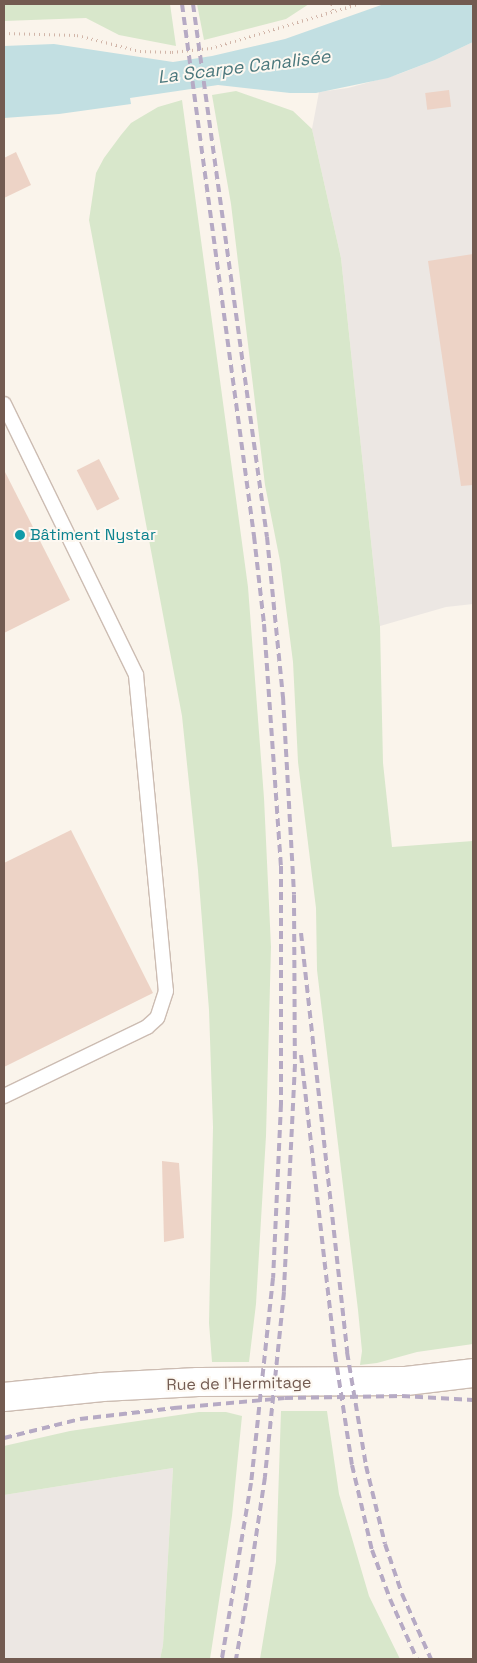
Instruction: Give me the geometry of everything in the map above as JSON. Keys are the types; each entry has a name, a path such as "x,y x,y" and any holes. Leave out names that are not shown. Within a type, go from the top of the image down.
{"street":[{"name":"Rue de l'Hermitage","path":"4,1397 198,1382 406,1381 473,1373"}],"lane":[{"path":"4,404 136,675 166,991 157,1018 147,1027 4,1096"}],"path":[{"path":"332,4 333,12"},
{"path":"4,33 77,35 140,50 172,52 211,48 358,4"}],"shaded area":[{"path":"473,42 473,604 446,607 380,626 341,258 312,129 319,92 348,88 399,74"},
{"path":"173,1468 163,1645 160,1659 4,1659 4,1495"}],"green space":[{"path":"4,4 170,4 176,46 119,35 86,18 4,21"},
{"path":"197,4 309,4 286,19 204,40"},
{"path":"236,91 293,111 312,129 341,258 380,626 383,763 392,847 473,841 473,1344 417,1352 377,1363 360,1365 362,1351 358,1310 317,970 316,908 298,762 293,662 280,561 265,485 231,204 212,95"},
{"path":"182,100 248,587 264,798 271,947 266,1136 256,1304 249,1362 212,1362 209,1323 213,1127 209,1010 198,870 182,716 89,220 96,173 104,158 121,135 131,123 158,107"},
{"path":"281,1411 327,1411 339,1494 369,1596 400,1659 260,1659 276,1562"},
{"path":"199,1412 226,1412 242,1416 232,1516 210,1659 160,1659 163,1645 173,1468 4,1495 4,1446 70,1431"}],"water":[{"name":"La Scarpe Canalisée","path":"384,4 473,4 473,42 435,60 388,78 316,93 290,93 218,85 130,98 131,104 59,114 4,118 4,46 54,44 173,62 212,56 285,39"}],"building":[{"path":"449,90 451,107 427,110 425,93"},
{"path":"16,152 31,185 4,198 4,158"},
{"path":"473,254 473,485 461,486 428,261"},
{"path":"99,459 119,499 97,510 77,470"},
{"name":"Bâtiment Nystar","path":"4,470 70,600 4,633"},
{"path":"71,830 153,993 4,1067 4,863"},
{"path":"162,1161 179,1163 184,1238 164,1242"}],"railway":[{"path":"182,4 254,536 264,624 281,866 281,1104 273,1278 251,1483 222,1659"},
{"path":"193,4 267,537 283,697 294,895 295,1064 284,1292 265,1477 236,1659"},
{"path":"301,933 347,1352 366,1466 385,1544 402,1594 431,1659"},
{"path":"301,1055 335,1354 352,1465 372,1550 390,1599 417,1659"},
{"path":"4,1438 80,1419 285,1398 402,1396 473,1400"}],"place":[{"name":"Bâtiment Nystar","path":"20,535"}]}
